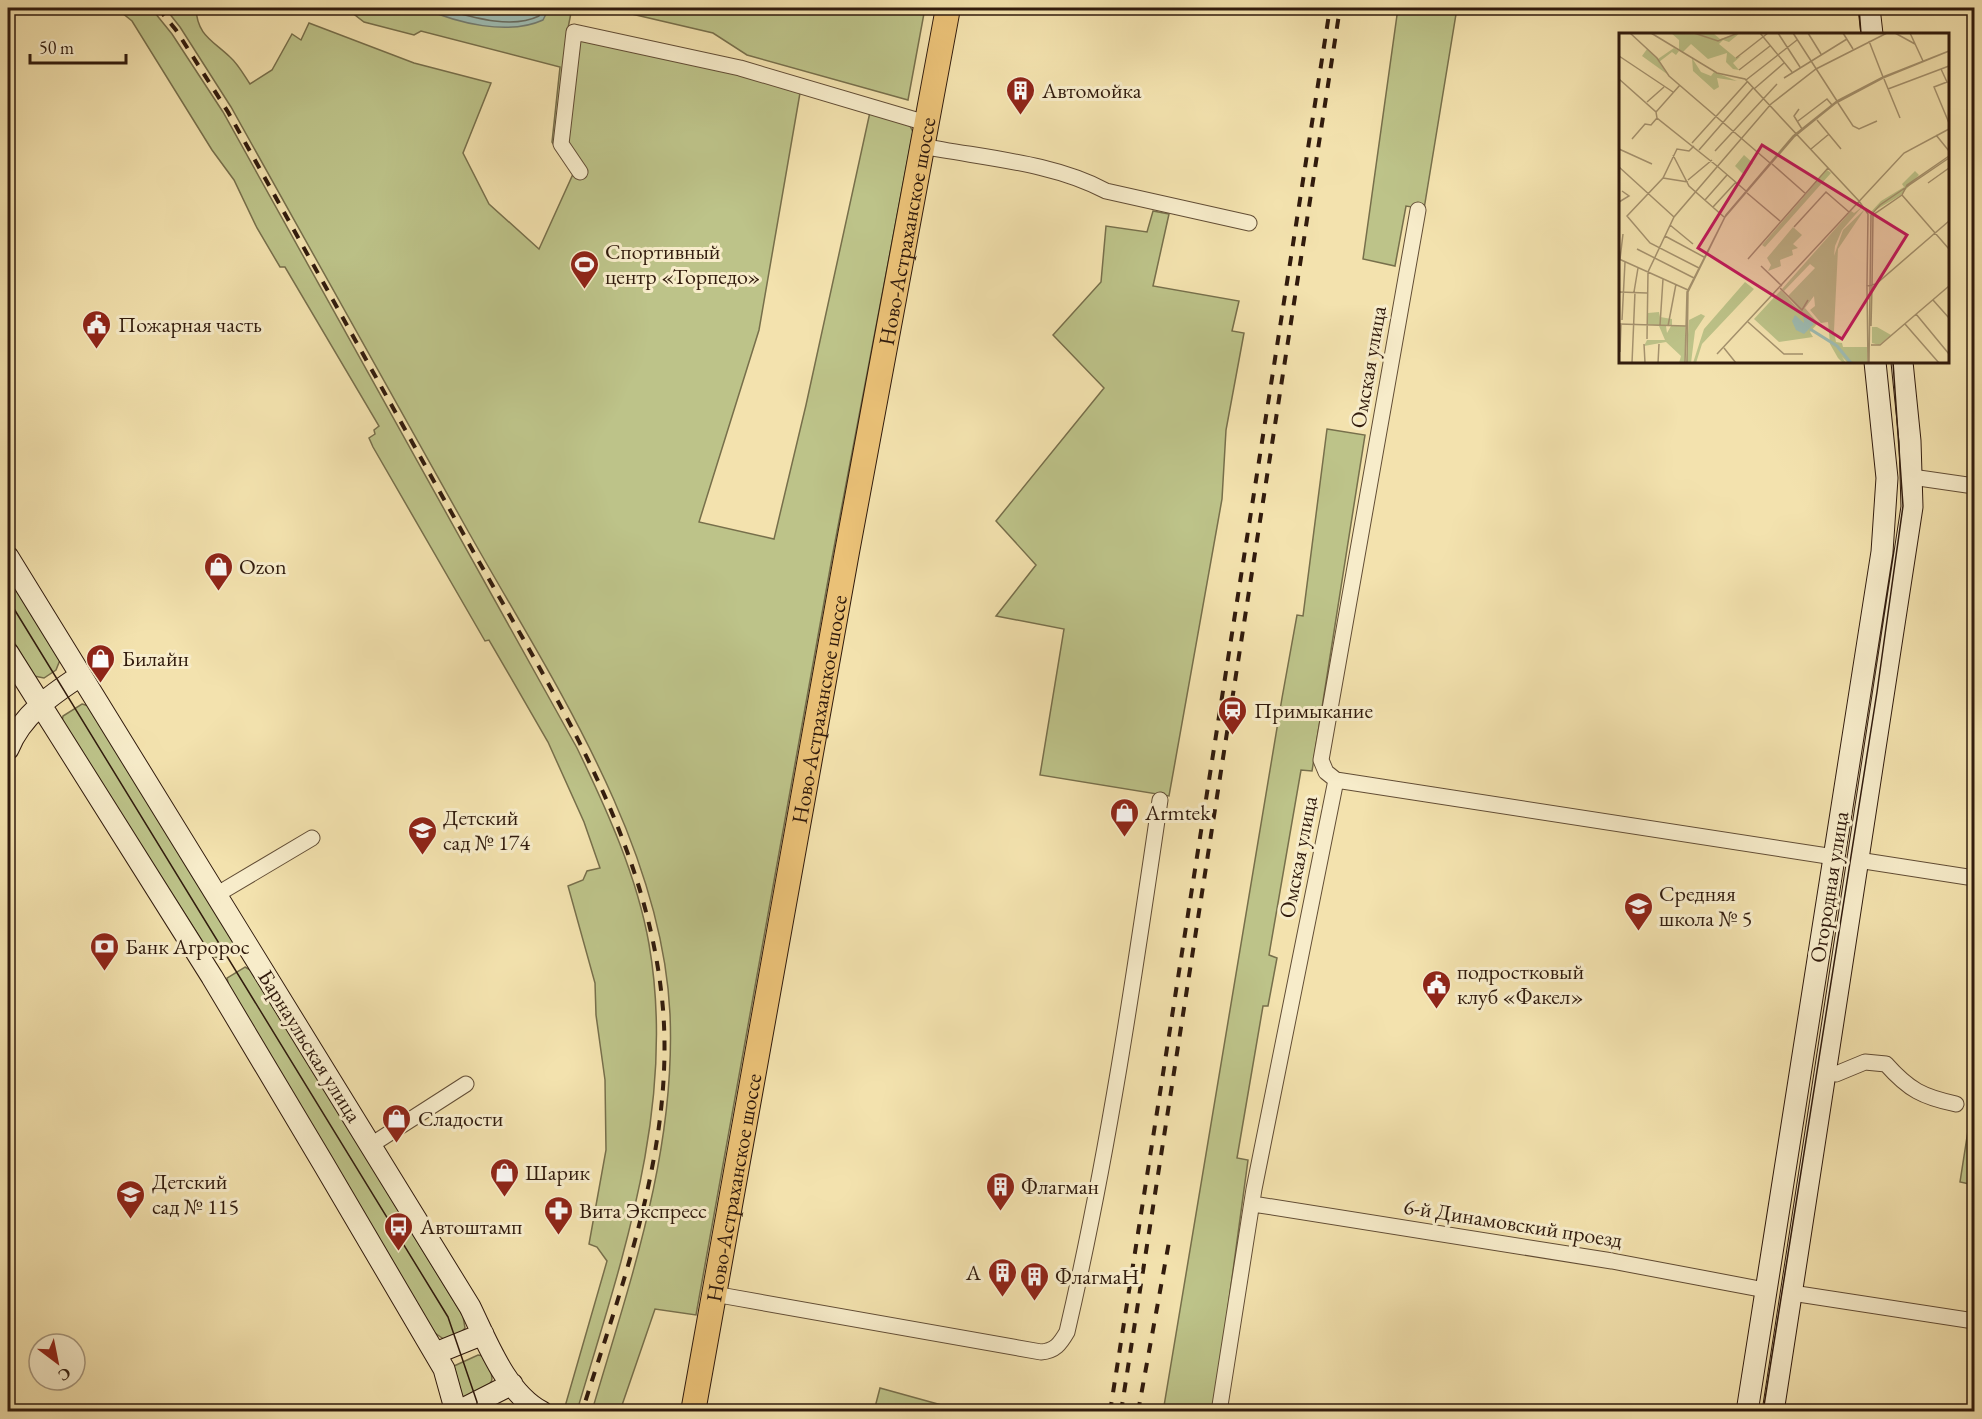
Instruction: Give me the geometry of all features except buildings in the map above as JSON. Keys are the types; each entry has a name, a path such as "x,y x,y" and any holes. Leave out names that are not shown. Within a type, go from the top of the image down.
{"main road":[{"name":"Ново-Астраханское шоссе","path":"693,1412 948,8"}],"street":[{"path":"1869,8 1872,33"},
{"path":"580,172 561,144 574,32 740,68 924,134 1092,183 1106,191 1249,223"},
{"name":"Омская улица","path":"1220,1412 1252,1204 1336,780 1326,772 1321,760 1418,210"},
{"name":"Огородная улица","path":"1747,1412 1882,552 1887,478 1875,363"},
{"name":"Огородная улица","path":"1773,1412 1912,507 1912,477 1902,363"},
{"path":"1912,477 1974,486"},
{"name":"Барнаульская улица","path":"8,557 470,1307 512,1384 534,1407 543,1412"},
{"name":"Барнаульская улица","path":"8,653 212,977 435,1353 444,1369 457,1412"},
{"path":"8,749 23,723 39,705 80,676"},
{"path":"1336,780 1834,857"},
{"path":"714,1294 1041,1352 1050,1351 1059,1346 1067,1332 1093,1222 1122,1060 1160,800"},
{"path":"216,895 312,838"},
{"path":"1858,860 1974,878"},
{"path":"1827,1072 1836,1074 1865,1062 1886,1064 1898,1078 1926,1098 1956,1104"},
{"path":"371,1145 466,1084"},
{"name":"6-й Динамовский проезд","path":"1252,1204 1612,1261 1765,1290"},
{"path":"1792,1293 1974,1321"},
{"path":"435,1353 483,1334"},
{"path":"457,1412 512,1384"}],"green space":[{"path":"116,8 151,8 172,34 223,112 577,748 610,819 629,868 649,944 656,1004 656,1064 650,1122 627,1239 577,1411 564,1410 607,1261 597,1247 589,1244 606,1150 605,1080 596,1015 595,983 568,886 583,880 587,871 600,868 584,822 548,742 489,640 485,641 373,447 369,438 375,434 374,430 379,426 285,267 280,267 257,228 234,180 212,150 132,21"},
{"path":"165,8 196,8 202,31 233,60 250,84 272,70 292,34 301,40 309,23 414,63 491,83 463,153 489,204 539,249 573,174 552,142 560,67 421,31 414,35 364,22 346,8 572,8 567,33 737,74 800,93 759,330 699,522 774,539 806,405 870,112 910,126 913,132 832,558 696,1315 655,1309 620,1411 592,1411 648,1216 666,1116 670,1065 670,1014 662,950 647,886 624,824 597,763 566,703 231,107 180,27"},
{"path":"606,8 925,8 908,100 747,55 713,33"},
{"path":"1398,8 1457,8 1424,209 1406,206 1395,266 1363,259"},
{"path":"1153,211 1169,214 1153,286 1239,301 1232,331 1244,333 1226,430 1222,499 1169,796 1040,775 1064,629 996,616 1036,565 996,521 1104,388 1053,335 1101,282 1106,226 1147,232"},
{"path":"1327,429 1365,435 1312,771 1301,770 1269,955 1277,958 1268,1006 1263,1006 1237,1158 1248,1160 1214,1411 1163,1412 1282,698 1297,615 1303,616"},
{"path":"8,575 60,660 56,670 44,678 34,676 8,632"},
{"path":"82,704 89,706 235,941 233,950 219,959 211,955 62,722 63,716"},
{"path":"245,967 252,971 463,1316 465,1328 459,1335 445,1340 432,1331 229,987 227,978"},
{"path":"1974,1092 1974,1185 1960,1182"},
{"path":"478,1355 483,1356 489,1366 492,1380 486,1388 463,1400 454,1366"},
{"path":"880,1388 945,1406 953,1411 874,1411"}],"water":[{"path":"423,8 549,8 543,20 529,25 499,27 467,23"}],"tram line":[{"path":"1859,8 1861,33"},
{"path":"1763,1412 1877,692 1903,506 1893,363"},
{"path":"8,599 448,1317 477,1402 477,1412"}],"railway":[{"path":"158,8 176,30 228,112 560,705 616,821 637,882 654,944 663,1009 664,1061 661,1112 653,1163 629,1264 582,1412"},
{"path":"1110,1412 1330,8"},
{"path":"1121,1412 1340,8"},
{"path":"1138,1412 1169,1242"}],"place":[{"name":"Автомойка","path":"1021,116"},
{"name":"Спортивный центр «Торпедо»","path":"584,290"},
{"name":"Пожарная часть","path":"97,350"},
{"name":"Ozon","path":"218,592"},
{"name":"Билайн","path":"101,684"},
{"name":"Примыкание","path":"1233,736"},
{"name":"Armtek","path":"1124,838"},
{"name":"Детский сад № 174","path":"422,856"},
{"name":"Средняя школа № 5","path":"1638,932"},
{"name":"Банк Агророс","path":"104,972"},
{"name":"подростковый клуб «Факел»","path":"1436,1010"},
{"name":"Сладости","path":"397,1144"},
{"name":"Шарик","path":"504,1198"},
{"name":"Флагман","path":"1000,1212"},
{"name":"Детский сад № 115","path":"131,1220"},
{"name":"Вита Экспресс","path":"558,1236"},
{"name":"Автоштамп","path":"399,1252"},
{"name":"A","path":"1002,1298"},
{"name":"ФлагмаН","path":"1034,1302"}]}
